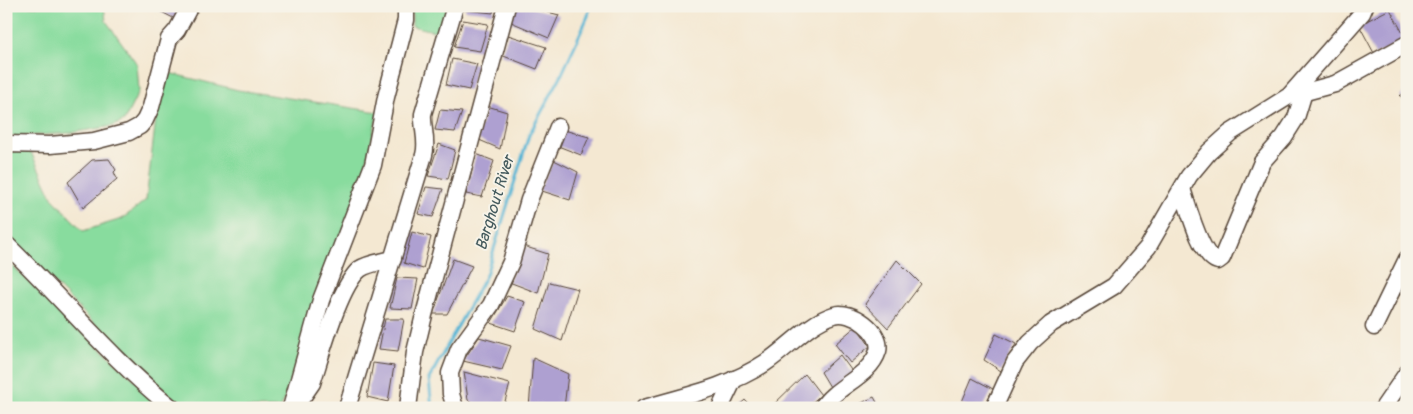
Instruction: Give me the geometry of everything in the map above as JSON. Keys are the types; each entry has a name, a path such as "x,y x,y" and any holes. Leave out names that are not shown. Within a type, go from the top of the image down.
{"street":[{"path":"6,144 50,145 94,141 129,132 140,126 151,107 169,39 178,30 190,6"},
{"path":"291,407 321,300 373,165 386,98 406,20 406,6"},
{"path":"347,408 426,150 423,114 456,6"},
{"path":"408,408 415,352 424,314 507,6"},
{"path":"1182,190 1203,248 1212,260 1218,261 1222,258 1228,246 1262,162 1284,137 1296,118 1297,94 1362,13 1365,6"},
{"path":"994,408 1015,362 1030,343 1051,324 1114,286 1137,262 1148,247 1189,176 1216,145 1230,133 1297,94 1335,84 1407,44"},
{"path":"455,408 451,394 450,373 458,349 491,305 511,262 529,200 558,127"},
{"path":"6,244 42,278 102,345 172,408"},
{"path":"291,407 304,396 312,383 348,283 360,269 367,265 393,259"},
{"path":"1374,327 1407,259"},
{"path":"644,408 734,379 764,364 818,323 835,314 846,314 856,318 875,336 879,349 875,357 862,372 826,401 822,408"},
{"path":"1383,408 1407,373"},
{"path":"720,408 734,379"}],"green space":[{"path":"6,6 104,6 106,21 137,64 139,91 124,121 113,126 70,133 6,137"},
{"path":"412,6 450,6 442,33 412,26"},
{"path":"169,73 238,90 378,112 362,182 281,408 184,408 132,362 6,234 6,152 30,150 53,199 83,231 122,219 146,200 157,110"},
{"path":"6,260 165,408 6,408"}],"building":[{"path":"150,6 183,6 177,20"},
{"path":"466,6 494,6 493,13 465,10"},
{"path":"516,6 525,6 559,15 549,38 511,22"},
{"path":"1390,9 1406,39 1375,55 1359,25"},
{"path":"463,20 488,24 480,51 454,47"},
{"path":"508,35 546,47 537,69 501,55"},
{"path":"452,59 477,64 469,90 446,85"},
{"path":"1407,89 1407,102 1400,96"},
{"path":"487,106 507,112 500,149 477,139"},
{"path":"440,110 462,112 455,132 435,130"},
{"path":"564,130 589,137 581,155 558,146"},
{"path":"439,144 455,150 448,179 428,176"},
{"path":"476,154 494,161 482,197 466,194"},
{"path":"109,159 116,170 114,172 117,179 83,208 68,182 92,160"},
{"path":"554,160 578,172 570,200 539,190"},
{"path":"426,187 443,189 433,217 418,214"},
{"path":"412,232 431,237 423,269 404,263"},
{"path":"523,246 548,254 538,293 509,282"},
{"path":"453,259 472,266 447,314 433,314"},
{"path":"897,260 921,284 888,328 865,304"},
{"path":"397,278 418,279 412,309 390,308"},
{"path":"549,282 578,289 562,341 535,329"},
{"path":"507,296 525,302 515,331 491,323"},
{"path":"385,319 404,319 398,351 379,349"},
{"path":"856,326 870,346 850,363 835,344"},
{"path":"996,334 1016,344 1001,371 984,360"},
{"path":"479,337 511,346 502,370 463,361"},
{"path":"840,355 854,374 833,392 821,372"},
{"path":"533,358 568,374 564,408 529,408"},
{"path":"373,363 394,366 388,402 367,397"},
{"path":"464,372 510,384 503,408 482,408 468,400"},
{"path":"805,374 821,395 805,408 770,408"},
{"path":"972,378 993,389 983,408 971,408 961,404"},
{"path":"874,397 880,408 851,408"},
{"path":"745,400 752,408 736,408"}],"waterway":[{"name":"Barghout River","path":"432,408 429,379 486,275 529,135 561,76 588,16 590,6"}]}
